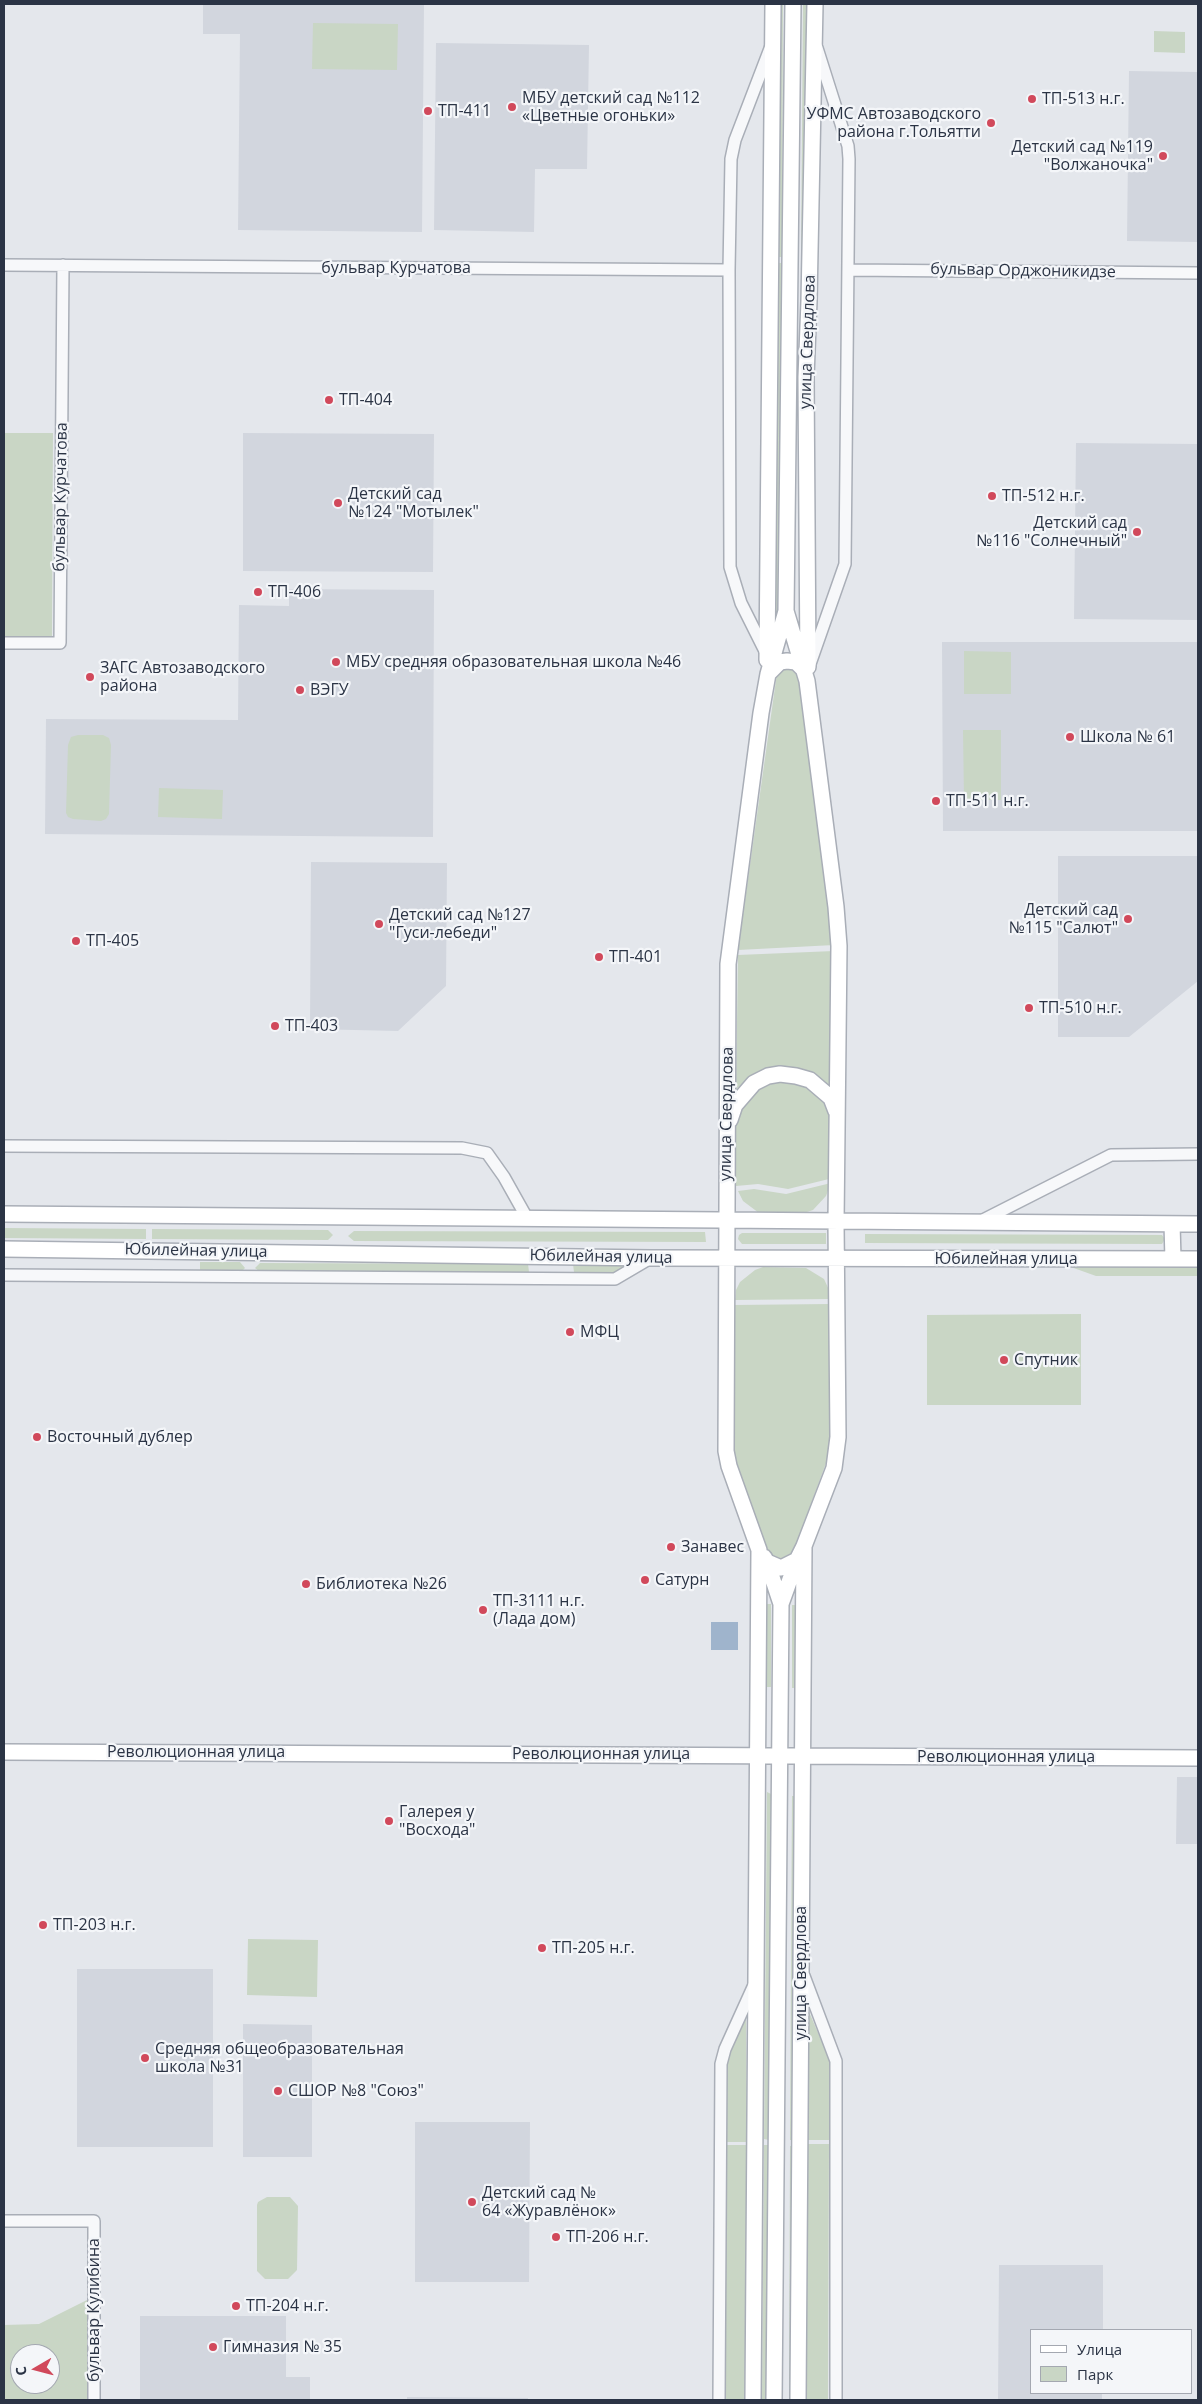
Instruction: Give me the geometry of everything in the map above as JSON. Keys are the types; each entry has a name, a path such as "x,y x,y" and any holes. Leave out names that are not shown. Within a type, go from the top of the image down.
{"main road":[{"name":"улица Свердлова","path":"768,674 766,653 774,4"},
{"name":"улица Свердлова","path":"781,1604 728,1466 726,1451 726,1220 728,964 768,674 786,612 793,4"},
{"name":"улица Свердлова","path":"774,2400 781,1604 834,1468 837,1453 837,926 807,674 806,377 815,4"},
{"name":"улица Свердлова","path":"786,612 807,674"},
{"path":"768,674 780,662 787,661 796,662 807,674"},
{"path":"727,1127 735,1105 743,1094 768,1076 780,1074 810,1080 822,1088 831,1098 838,1120"},
{"path":"4,1214 1198,1224"},
{"path":"1172,1224 1173,1259"},
{"name":"Юбилейная улица","path":"4,1249 651,1258 1198,1259"},
{"name":"улица Свердлова","path":"798,2400 804,1546"},
{"name":"улица Свердлова","path":"753,2400 758,1756 763,1556"},
{"path":"763,1556 781,1568 797,1560"},
{"name":"Революционная улица","path":"4,1752 1198,1758"}],"street":[{"path":"807,674 845,564 848,146 814,39"},
{"path":"766,653 741,602 730,567 729,270 731,159 735,140 773,40"},
{"name":"бульвар Курчатова","path":"4,264 729,270"},
{"name":"бульвар Курчатова","path":"4,643 60,643 63,265"},
{"name":"бульвар Орджоникидзе","path":"848,270 1198,273"},
{"path":"4,1146 462,1148 487,1153 504,1177 527,1218"},
{"path":"978,1223 1111,1155 1198,1154"},
{"path":"4,1275 615,1278 651,1258"},
{"path":"801,1969 836,2061 836,2400"},
{"path":"718,2400 721,2064 725,2049 756,1981"},
{"name":"бульвар Кулибина","path":"4,2221 94,2222 94,2400"}],"shaded area":[{"path":"203,4 424,4 422,232 238,230 240,34 203,34"},
{"name":"МБУ детский сад №112 «Цветные огоньки»","path":"436,43 589,45 587,169 535,169 534,232 434,230"},
{"name":"Детский сад №119 \"Волжаночка\"","path":"1129,71 1198,72 1198,242 1127,241"},
{"name":"Детский сад №124 \"Мотылек\"","path":"243,433 434,434 433,572 243,571"},
{"name":"Детский сад №116 \"Солнечный\"","path":"1076,443 1198,444 1198,620 1074,619"},
{"name":"МБУ средняя образовательная школа №46","path":"289,589 434,590 433,837 45,834 46,719 238,720 239,605 289,606"},
{"name":"Школа № 61","path":"942,642 1198,642 1198,831 943,831"},
{"name":"Детский сад №115 \"Салют\"","path":"1058,856 1198,856 1198,981 1129,1037 1058,1037"},
{"name":"Детский сад №127 \"Гуси-лебеди\"","path":"311,862 447,863 446,986 398,1031 310,1029"},
{"path":"1177,1777 1198,1777 1198,1844 1176,1844"},
{"name":"Средняя общеобразовательная школа №31","path":"77,1969 213,1969 213,2147 77,2147"},
{"name":"СШОР №8 \"Союз\"","path":"243,2024 312,2025 312,2157 243,2157"},
{"name":"Детский сад № 64 «Журавлёнок»","path":"415,2122 530,2122 529,2282 415,2282"},
{"path":"999,2265 1103,2265 1103,2329 1030,2329 1030,2394 1102,2394 1102,2400 998,2400"},
{"name":"Гимназия № 35","path":"140,2316 286,2316 286,2377 310,2377 310,2400 140,2400"},
{"path":"407,2397 528,2398 528,2400 407,2400"}],"green space":[{"path":"777,4 783,4 782,257 776,257"},
{"path":"803,4 808,4 806,257 801,257"},
{"path":"313,23 398,24 397,70 312,69"},
{"path":"1154,31 1185,32 1185,53 1154,52"},
{"path":"776,263 782,263 779,615 777,618 774,617"},
{"path":"4,433 53,433 52,637 4,637"},
{"path":"964,651 1011,652 1011,694 964,694"},
{"path":"784,665 800,672 834,945 738,950 777,673"},
{"path":"963,730 1001,730 1001,800 964,800"},
{"path":"78,735 103,735 109,738 111,745 109,814 106,819 101,821 73,819 68,817 66,813 68,745 71,737"},
{"path":"159,788 223,790 222,819 158,817"},
{"path":"834,951 834,1093 760,1072 736,1089 738,955"},
{"path":"779,1081 801,1083 820,1095 832,1113 834,1175 829,1179 788,1189 758,1184 736,1186 736,1122 739,1112 752,1095 761,1088"},
{"path":"831,1183 826,1196 813,1210 807,1212 759,1213 743,1201 738,1191 754,1189 786,1194"},
{"path":"4,1228 146,1229 146,1239 4,1238"},
{"path":"152,1229 328,1230 333,1235 328,1240 152,1239"},
{"path":"354,1231 705,1232 706,1242 354,1241 348,1236"},
{"path":"742,1233 826,1233 826,1244 742,1244 738,1239"},
{"path":"865,1234 1162,1235 1165,1239 1162,1244 865,1243"},
{"path":"200,1262 240,1262 245,1268 242,1271 200,1272"},
{"path":"260,1263 528,1264 529,1272 260,1272 255,1268"},
{"path":"573,1264 626,1266 614,1274 574,1272"},
{"path":"1068,1266 1198,1267 1198,1276 1096,1276"},
{"path":"763,1267 806,1268 824,1279 830,1292 830,1299 735,1300 736,1290 740,1282 755,1270"},
{"path":"830,1304 829,1455 790,1561 770,1560 736,1468 733,1450 734,1305"},
{"name":"Спутник","path":"1081,1314 1081,1405 927,1405 927,1315"},
{"path":"766,1604 771,1604 771,1687 766,1687"},
{"path":"792,1605 797,1605 797,1688 792,1688"},
{"path":"767,1792 771,1794 769,2140 764,2139"},
{"path":"792,1796 795,1796 795,2140 790,2140"},
{"path":"248,1939 318,1940 317,1997 247,1995"},
{"path":"809,2012 829,2058 831,2069 829,2140 808,2140"},
{"path":"746,2014 747,2142 724,2142 726,2059"},
{"path":"807,2144 829,2144 828,2400 806,2400"},
{"path":"724,2145 747,2145 745,2400 723,2400"},
{"path":"764,2145 769,2145 768,2400 762,2400"},
{"path":"790,2146 795,2146 794,2400 789,2400"},
{"path":"267,2197 290,2197 298,2206 297,2270 288,2279 265,2279 257,2271 257,2205 258,2202"},
{"path":"93,2297 93,2400 4,2400 4,2325 39,2324"}],"water":[{"path":"711,1622 738,1622 738,1650 711,1650"}],"place":[{"name":"ТП-513 н.г.","path":"1032,99"},
{"name":"МБУ детский сад №112 «Цветные огоньки»","path":"512,107"},
{"name":"ТП-411","path":"428,111"},
{"name":"УФМС Автозаводского района г.Тольятти","path":"991,123"},
{"name":"Детский сад №119 \"Волжаночка\"","path":"1163,156"},
{"name":"ТП-404","path":"329,400"},
{"name":"ТП-512 н.г.","path":"992,496"},
{"name":"Детский сад №124 \"Мотылек\"","path":"338,503"},
{"name":"Детский сад №116 \"Солнечный\"","path":"1137,532"},
{"name":"ТП-406","path":"258,592"},
{"name":"МБУ средняя образовательная школа №46","path":"336,662"},
{"name":"ЗАГС Автозаводского района","path":"90,677"},
{"name":"ВЭГУ","path":"300,690"},
{"name":"Школа № 61","path":"1070,737"},
{"name":"ТП-511 н.г.","path":"936,801"},
{"name":"Детский сад №115 \"Салют\"","path":"1128,919"},
{"name":"Детский сад №127 \"Гуси-лебеди\"","path":"379,924"},
{"name":"ТП-405","path":"76,941"},
{"name":"ТП-401","path":"599,957"},
{"name":"ТП-510 н.г.","path":"1029,1008"},
{"name":"ТП-403","path":"275,1026"},
{"name":"МФЦ","path":"570,1332"},
{"name":"Спутник","path":"1004,1360"},
{"name":"Восточный дублер","path":"37,1437"},
{"name":"Занавес","path":"671,1547"},
{"name":"Сатурн","path":"645,1580"},
{"name":"Библиотека №26","path":"306,1584"},
{"name":"ТП-3111 н.г. (Лада дом)","path":"483,1610"},
{"name":"Галерея у \"Восхода\"","path":"389,1821"},
{"name":"ТП-203 н.г.","path":"43,1925"},
{"name":"ТП-205 н.г.","path":"542,1948"},
{"name":"Средняя общеобразовательная школа №31","path":"145,2058"},
{"name":"СШОР №8 \"Союз\"","path":"278,2091"},
{"name":"Детский сад № 64 «Журавлёнок»","path":"472,2202"},
{"name":"ТП-206 н.г.","path":"556,2237"},
{"name":"ТП-204 н.г.","path":"236,2306"},
{"name":"Гимназия № 35","path":"213,2347"}]}
